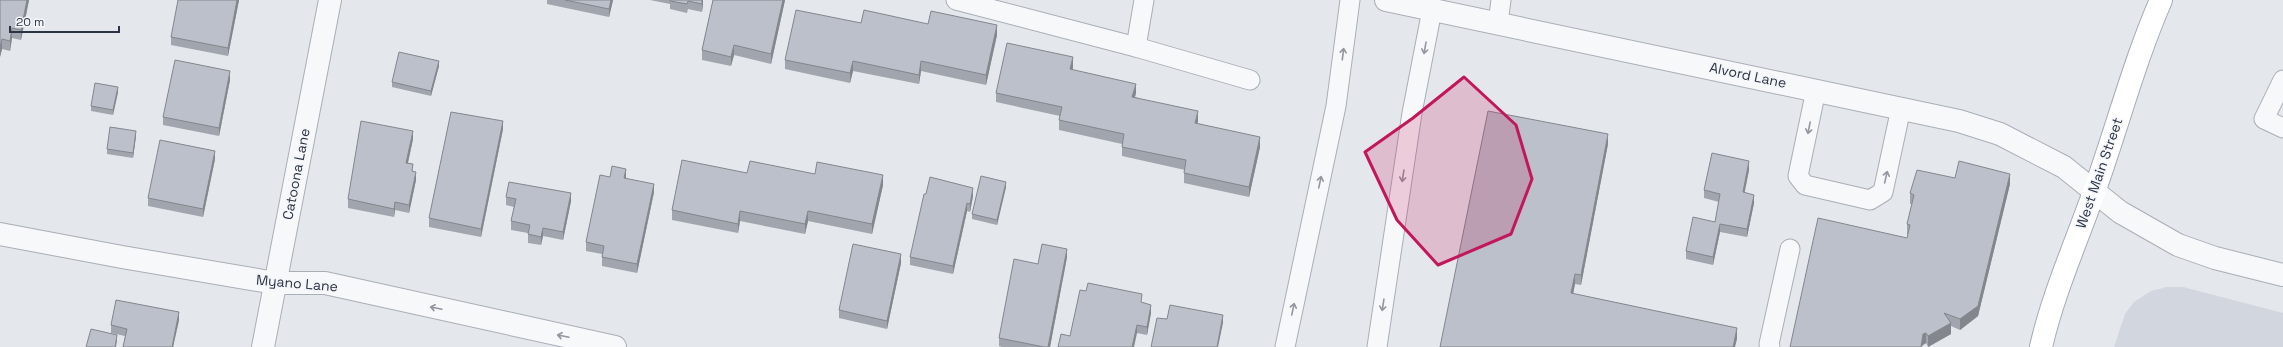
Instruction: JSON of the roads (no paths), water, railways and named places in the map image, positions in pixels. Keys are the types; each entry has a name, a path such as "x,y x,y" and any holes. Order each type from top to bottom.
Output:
{"main road":[{"name":"West Main Street","path":"2041,347 2048,320 2094,191 2144,39 2161,0"}],"street":[{"name":"Catoona Lane","path":"263,347 330,0"},
{"name":"Alvord Lane","path":"1386,0 1959,121 2000,134 2064,167 2144,227 2178,245 2215,258 2283,275"},
{"name":"Myano Lane","path":"0,234 122,257 275,283 325,283 615,347"}],"lane":[{"path":"956,0 1136,47 1250,80"},
{"path":"1136,47 1144,0"},
{"path":"1285,347 1336,106 1350,0"},
{"path":"1498,23 1500,0"},
{"path":"1376,347 1412,113 1432,10"},
{"path":"2283,80 2264,119 2283,128"},
{"path":"1816,90 1798,176 1805,185 1870,200 1883,192 1902,108"},
{"path":"1770,347 1769,344 1790,249"}]}
